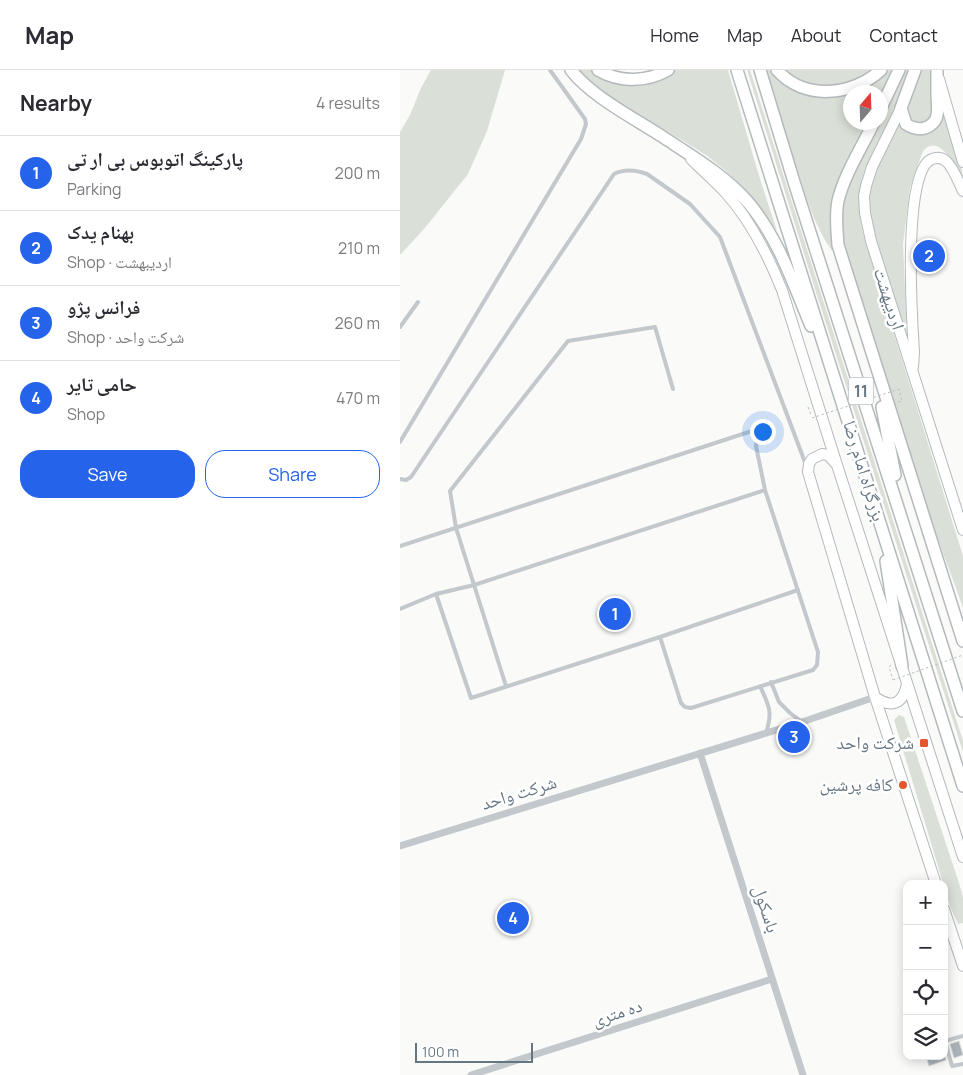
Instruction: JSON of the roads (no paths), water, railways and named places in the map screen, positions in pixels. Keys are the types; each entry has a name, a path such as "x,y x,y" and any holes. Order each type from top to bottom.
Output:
{"main road":[{"path":"571,70 591,90 706,166 731,185 747,201 762,221 781,254 841,400"},
{"path":"598,70 614,77 636,80 651,77 668,70"},
{"name":"بزرگراه امام رضا","path":"737,70 963,786"},
{"name":"بزرگراه امام رضا","path":"760,70 797,192 962,707"},
{"path":"776,70 788,80 800,86 814,90 834,91 858,86 882,70"},
{"path":"888,93 899,70"},
{"name":"اردیبهشت","path":"915,70 901,108 872,167 866,186 864,205 866,224 871,241 963,530"},
{"path":"901,108 906,124 910,127 926,128 933,123 937,118 939,108 937,70"},
{"path":"937,70 963,162"},
{"path":"870,130 844,184 837,207 838,245 963,641"},
{"path":"679,147 724,192 738,209 760,243 774,270 963,857"},
{"path":"913,372 910,249 914,199 921,171 929,160 942,158 948,162 963,191"},
{"path":"873,359 903,521"},
{"path":"837,465 828,455 822,454 812,459 808,472 875,697 935,880"},
{"path":"881,527 902,666"},
{"path":"875,697 884,703 897,702 906,693 907,684"},
{"path":"948,917 959,939 963,966"}],"street":[{"name":"شرکت واحد","path":"400,846 802,722 875,697"},
{"name":"باسکول","path":"700,753 803,1075"},
{"name":"ده متری","path":"471,1075 772,979"}],"lane":[{"path":"400,442 582,139 586,124 585,119 550,70"},
{"path":"400,479 406,480 411,477 614,174 621,171 647,174 690,204 720,237 808,472"},
{"path":"400,327 418,302"},
{"path":"506,686 456,528 450,491 568,341 655,327 673,389"},
{"path":"400,546 758,429 756,446 765,490 818,652 816,665 813,670 691,708 685,707 681,703 660,637"},
{"path":"400,609 436,594 474,585 765,490"},
{"path":"436,594 470,698 798,590"},
{"path":"771,682 779,702 802,722"},
{"path":"760,686 770,711 770,720 766,733"},
{"path":"963,1036 945,1041 952,1066 963,1064"}],"place":[{"name":"بهنام یدک","path":"929,256"},
{"name":"پارکینگ اتوبوس بی ار تی","path":"615,614"},
{"name":"فرانس پژو","path":"794,737"},
{"name":"شرکت واحد","path":"924,743"},
{"name":"کافه پرشین","path":"903,785"},
{"name":"حامی تایر","path":"513,918"}]}
